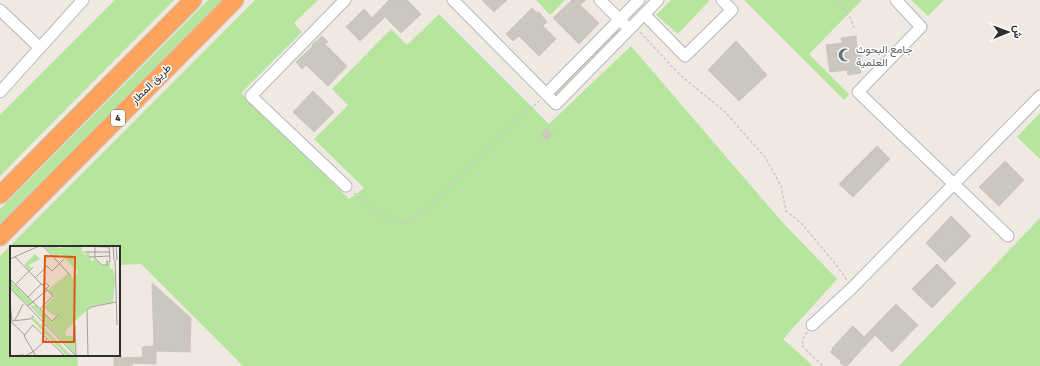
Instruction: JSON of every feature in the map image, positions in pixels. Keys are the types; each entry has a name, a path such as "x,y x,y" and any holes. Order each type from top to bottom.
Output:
{"highway":[{"path":"0,195 193,0"},
{"name":"طريق المطار","path":"0,237 235,0"}],"street":[{"path":"0,92 83,0"},
{"path":"345,0 251,96 346,186"},
{"path":"453,0 556,104 658,0"},
{"path":"600,0 631,27"},
{"path":"546,94 639,0"},
{"path":"644,14 685,56 732,10 722,0"},
{"path":"896,0 921,27 858,92 1008,236"},
{"path":"0,10 40,48"},
{"path":"812,325 852,288 1040,96"}],"path":[{"path":"838,0 851,19 854,28"},
{"path":"631,27 679,74 724,111 765,157 781,186 786,210 802,224 834,262 852,288"},
{"path":"346,186 372,208 391,220 407,223 426,209 508,128 546,94"},
{"path":"812,325 802,340 803,347 823,366"}],"green space":[{"path":"115,0 174,0 0,176 0,115"},
{"path":"208,0 224,0 0,226 0,209"},
{"path":"255,0 318,0 294,23 302,32 241,93 349,199 364,188 314,139 348,105 332,89 391,29 407,45 439,14 549,124 631,46 783,223 837,279 783,339 813,366 243,366 141,264 120,265 120,246 10,246 10,356 77,356 78,366 0,366 0,256"},
{"path":"536,0 565,0 550,15"},
{"path":"671,0 709,1 678,34 656,15"},
{"path":"744,0 862,0 809,54 849,94 844,100"},
{"path":"911,0 944,0 928,16"},
{"path":"618,30 619,32 554,98 553,96"},
{"path":"1040,113 1040,159 1017,137"},
{"path":"1040,218 1040,366 899,366"}],"building":[{"path":"389,0 407,0 421,14 401,33 385,17 360,41 346,27 364,9 372,18"},
{"path":"482,0 507,0 494,12"},
{"path":"572,0 586,0 580,5 599,23 579,44 553,18"},
{"path":"532,8 537,13 539,12 547,22 543,26 556,39 539,56 519,36 513,41 506,34"},
{"path":"322,36 328,42 325,44 347,66 328,86 306,65 302,69 296,62"},
{"name":"جامع البحوث العلمية","path":"856,36 857,50 861,49 861,73 848,75 847,70 830,72 826,45 842,43 841,38"},
{"path":"736,41 767,75 739,101 708,70"},
{"path":"313,91 334,112 314,132 293,112"},
{"path":"546,128 552,135 547,140 541,134"},
{"path":"877,146 890,159 853,197 839,184"},
{"path":"1005,161 1024,180 999,206 979,187"},
{"path":"951,216 971,236 945,262 926,243"},
{"path":"937,264 956,283 932,308 912,289"},
{"path":"152,283 191,318 190,352 156,351 156,364 132,363 133,365 114,366 114,356 121,355 121,358 143,357 142,347 154,346"},
{"path":"896,304 918,325 892,352 875,335 847,366 840,363 841,361 830,352 853,326 864,337"}],"place":[{"name":"جامع البحوث العلمية","path":"845,55"}]}
